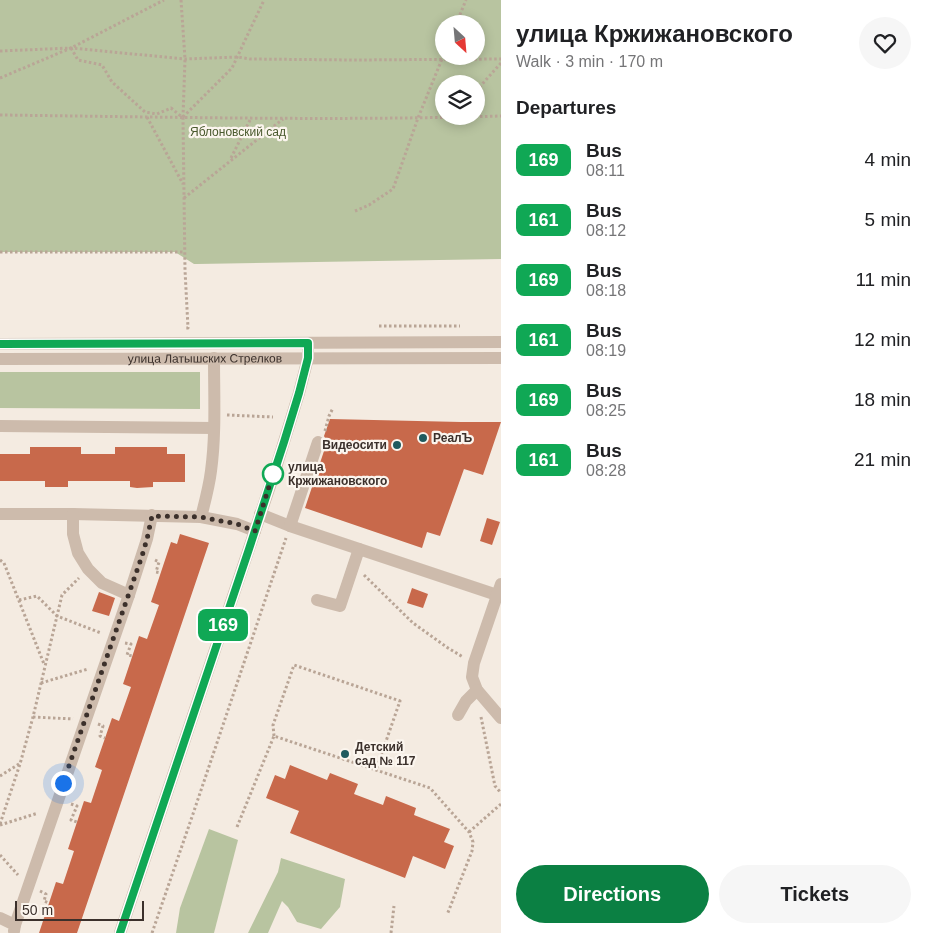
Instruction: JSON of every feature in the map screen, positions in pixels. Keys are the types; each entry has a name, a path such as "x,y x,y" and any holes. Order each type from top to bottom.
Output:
{"street":[{"name":"улица Латышских Стрелков","path":"0,344 501,342"},
{"path":"120,933 255,531 299,393 308,358 308,343"},
{"path":"201,517 211,472 214,428 214,358"},
{"name":"улица Латышских Стрелков","path":"0,359 501,358"},
{"path":"0,426 214,428"},
{"path":"290,526 318,442"},
{"path":"0,514 201,517 237,524 255,531"},
{"path":"73,514 73,534 78,553 88,569 102,583 129,595"},
{"path":"260,514 359,549 499,589 474,663 472,677 477,690 501,718"},
{"path":"0,918 14,929 54,808 129,595 147,539 152,516"},
{"path":"317,600 340,606 359,549"},
{"path":"458,715 466,701 477,690"}],"path":[{"path":"0,78 71,48 164,0"},
{"path":"181,0 185,59 183,118 184,252 188,328 184,327"},
{"path":"183,118 232,68 264,0"},
{"path":"460,15 466,0"},
{"path":"71,48 78,60 102,65 112,82 145,112 157,114 171,108 183,118"},
{"path":"0,51 71,48 185,59 238,57 250,59 435,59"},
{"path":"485,60 501,61"},
{"path":"485,80 501,61"},
{"path":"356,211 369,205 392,189 440,65"},
{"path":"0,115 183,118 435,118"},
{"path":"485,116 501,116"},
{"path":"147,117 184,184"},
{"path":"230,161 251,118"},
{"path":"184,198 284,118"},
{"path":"0,252 184,252"},
{"path":"318,442 322,438 333,408"},
{"path":"214,415 273,417"},
{"path":"152,933 290,526"},
{"path":"0,560 4,562 44,666"},
{"path":"159,562 156,572 161,573"},
{"path":"354,564 413,623 448,648 474,663"},
{"path":"0,824 20,764 33,716 62,594 88,569"},
{"path":"19,600 37,596 57,616 114,638"},
{"path":"131,644 127,655 133,656"},
{"path":"40,683 105,664"},
{"path":"237,827 274,736 273,725 294,665 400,701 376,770"},
{"path":"477,690 495,786 501,793"},
{"path":"33,716 85,720"},
{"path":"103,726 100,736 105,738"},
{"path":"274,736 430,788 469,832 473,842 472,851 447,915"},
{"path":"0,776 20,764"},
{"path":"469,832 501,804"},
{"path":"76,806 72,820 77,822"},
{"path":"0,824 54,808"},
{"path":"0,855 28,886"},
{"path":"46,894 44,900 50,902"},
{"path":"391,933 394,906"}],"green space":[{"name":"Яблоновский сад","path":"0,0 501,0 501,259 194,264 175,252 0,252"},
{"path":"0,372 200,372 200,409 0,408"},
{"path":"209,829 238,840 214,933 176,933 180,908"},
{"path":"281,858 345,879 340,907 321,929 297,922 282,901 268,933 248,933 278,872"}],"building":[{"path":"330,419 501,422 483,475 464,469 440,536 427,532 422,548 305,508 326,445 324,436"},
{"path":"30,447 81,447 81,454 115,454 115,447 167,447 167,454 185,454 185,482 153,482 153,487 137,488 130,487 130,481 68,481 68,487 45,487 45,481 0,481 0,454 30,454"},
{"path":"487,518 500,522 492,545 480,541"},
{"path":"180,534 209,543 77,933 39,933 56,882 63,884 74,851 68,849 84,801 91,803 102,770 95,767 112,718 119,721 131,687 123,684 139,636 147,639 159,605 151,602 171,542 177,544"},
{"path":"412,588 428,594 423,608 407,603"},
{"path":"99,592 115,598 109,616 92,611"},
{"path":"290,765 327,780 330,773 358,784 354,794 383,805 386,796 416,808 414,815 450,829 444,842 454,846 445,869 413,856 405,878 290,833 299,811 266,798 275,775 285,779"}],"bus line":[{"name":"169","path":"0,344 308,343 308,358 284,442 120,933"}],"place":[{"name":"РеалЪ","path":"423,438"},
{"name":"Видеосити","path":"397,445"},
{"name":"улица Кржижановского","path":"273,474"},
{"name":"Детский сад № 117","path":"345,754"}],"route":[{"path":"63,783 142,556 152,516 201,517 237,524 255,531 273,474"}]}
